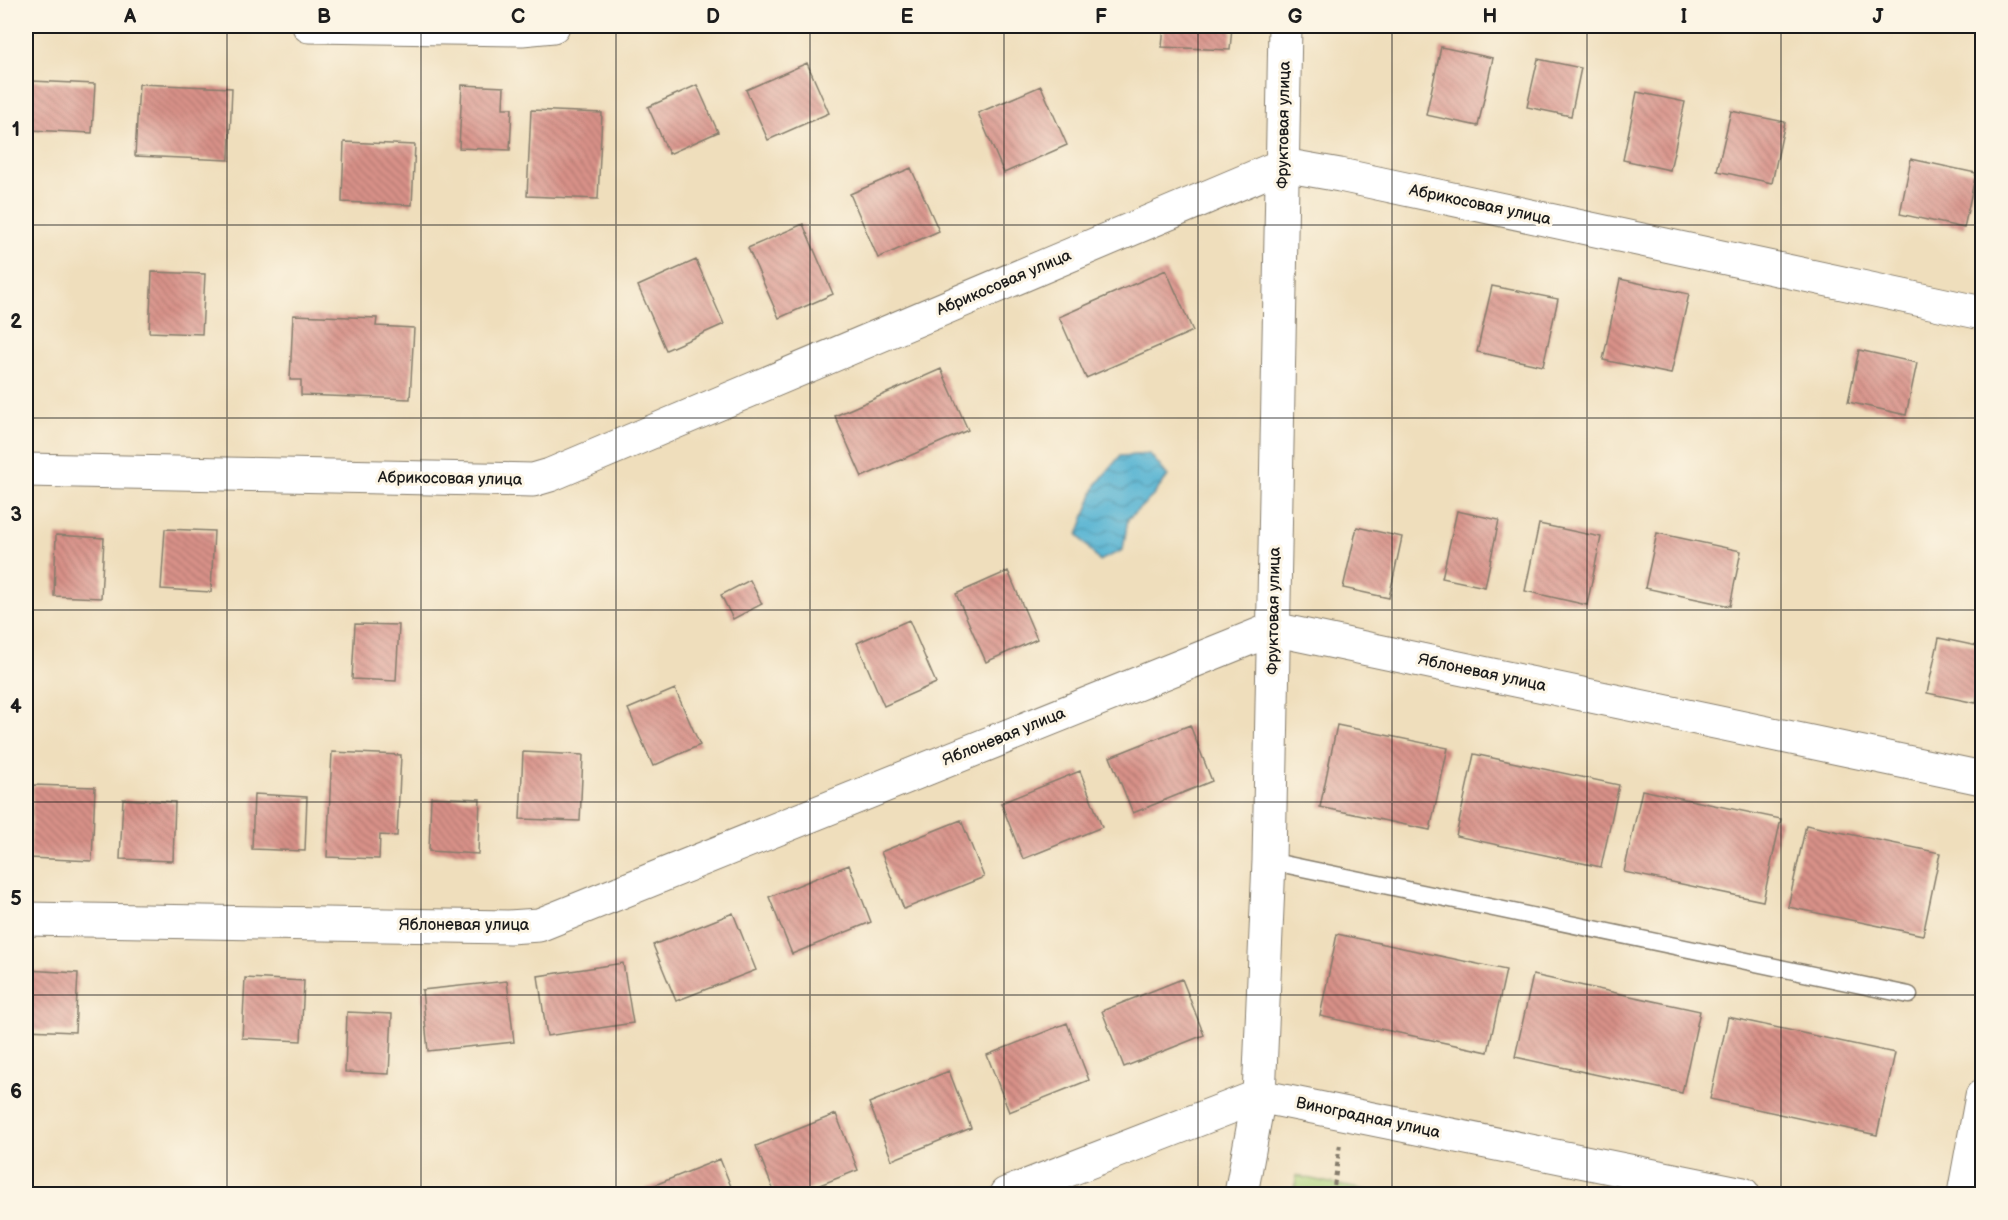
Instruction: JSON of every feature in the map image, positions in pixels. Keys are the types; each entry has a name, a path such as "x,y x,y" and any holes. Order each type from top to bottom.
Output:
{"street":[{"path":"309,26 522,29 553,26"},
{"name":"Фруктовая улица","path":"1241,1194 1259,1096 1269,861 1286,26"},
{"name":"Абрикосовая улица","path":"26,470 533,480 550,475 1283,165 1340,175 1983,313"},
{"name":"Яблоневая улица","path":"26,919 516,927 539,925 1274,629 1983,778"},
{"path":"1006,1194 1259,1096"},
{"name":"Виноградная улица","path":"1259,1096 1743,1194"},
{"path":"1964,1194 1983,1096"}],"lane":[{"path":"1269,861 1909,995"}],"path":[{"path":"1333,1194 1344,1113"}],"green space":[{"path":"1297,1176 1368,1191 1368,1194 1293,1194"}],"water":[{"path":"1150,454 1168,476 1153,496 1128,519 1123,550 1099,561 1078,535 1096,485 1120,456"}],"building":[{"path":"1164,26 1232,26 1230,50 1162,47"},
{"path":"1441,47 1493,58 1478,126 1426,115"},
{"path":"1538,59 1581,68 1571,116 1527,107"},
{"path":"807,63 829,113 768,140 746,90"},
{"path":"32,81 95,84 92,133 30,130"},
{"path":"139,84 232,88 229,160 135,156"},
{"path":"462,85 504,87 503,108 512,108 510,150 459,148"},
{"path":"697,85 718,132 669,154 648,107"},
{"path":"1041,86 1067,145 1004,173 978,113"},
{"path":"1637,92 1685,102 1670,170 1623,160"},
{"path":"531,110 602,113 598,199 527,196"},
{"path":"1731,111 1785,122 1772,183 1717,171"},
{"path":"344,142 415,145 412,205 342,202"},
{"path":"1911,159 1976,173 1964,228 1900,214"},
{"path":"911,168 939,231 878,258 850,194"},
{"path":"803,224 833,294 779,318 748,248"},
{"path":"696,260 724,324 666,350 638,286"},
{"path":"1166,270 1193,331 1086,378 1059,317"},
{"path":"152,272 205,274 202,334 149,332"},
{"path":"1620,279 1689,294 1671,374 1603,360"},
{"path":"1492,286 1558,299 1543,366 1477,352"},
{"path":"293,315 377,318 376,326 414,328 410,399 301,395 301,380 290,380"},
{"path":"1859,350 1917,363 1906,415 1848,402"},
{"path":"941,369 968,430 862,477 835,416"},
{"path":"1457,511 1499,520 1485,587 1442,578"},
{"path":"1539,524 1601,537 1587,605 1525,591"},
{"path":"1357,527 1402,537 1389,598 1343,588"},
{"path":"165,529 214,531 211,592 161,589"},
{"path":"1657,533 1741,551 1730,606 1645,588"},
{"path":"56,535 104,538 101,598 54,596"},
{"path":"1008,571 1037,639 986,662 956,594"},
{"path":"750,580 762,604 733,619 721,595"},
{"path":"909,620 936,683 884,706 857,643"},
{"path":"355,624 399,625 396,681 352,679"},
{"path":"1939,638 1982,647 1982,672 1976,703 1927,693"},
{"path":"675,689 700,745 653,766 628,709"},
{"path":"1190,725 1212,781 1133,813 1110,757"},
{"path":"1337,725 1448,748 1430,830 1320,807"},
{"path":"332,752 401,755 397,836 380,835 379,859 327,857"},
{"path":"523,752 583,755 580,821 520,819"},
{"path":"1474,754 1619,785 1601,867 1456,836"},
{"path":"1080,771 1102,827 1023,859 1001,803"},
{"path":"33,785 95,787 92,861 30,858"},
{"path":"1642,790 1781,819 1763,901 1624,872"},
{"path":"254,794 307,797 305,851 252,849"},
{"path":"431,797 480,799 478,854 429,851"},
{"path":"123,799 175,802 173,861 120,859"},
{"path":"961,820 984,877 904,909 881,852"},
{"path":"1806,825 1940,853 1923,935 1788,907"},
{"path":"849,865 871,922 792,954 769,897"},
{"path":"733,913 756,970 676,1001 653,945"},
{"path":"1337,934 1506,970 1488,1052 1320,1016"},
{"path":"623,963 633,1023 547,1036 538,976"},
{"path":"26,970 78,973 75,1032 26,1030"},
{"path":"1533,975 1700,1011 1682,1093 1515,1057"},
{"path":"245,978 304,981 301,1041 242,1038"},
{"path":"1182,979 1204,1035 1124,1067 1102,1011"},
{"path":"507,981 514,1042 428,1051 422,990"},
{"path":"347,1012 392,1014 389,1074 345,1072"},
{"path":"1728,1017 1895,1053 1877,1135 1710,1099"},
{"path":"1067,1023 1089,1080 1009,1112 987,1055"},
{"path":"949,1071 971,1128 892,1160 869,1103"},
{"path":"836,1114 858,1170 797,1194 775,1194 756,1146"},
{"path":"720,1159 734,1194 641,1194 640,1191"}]}
